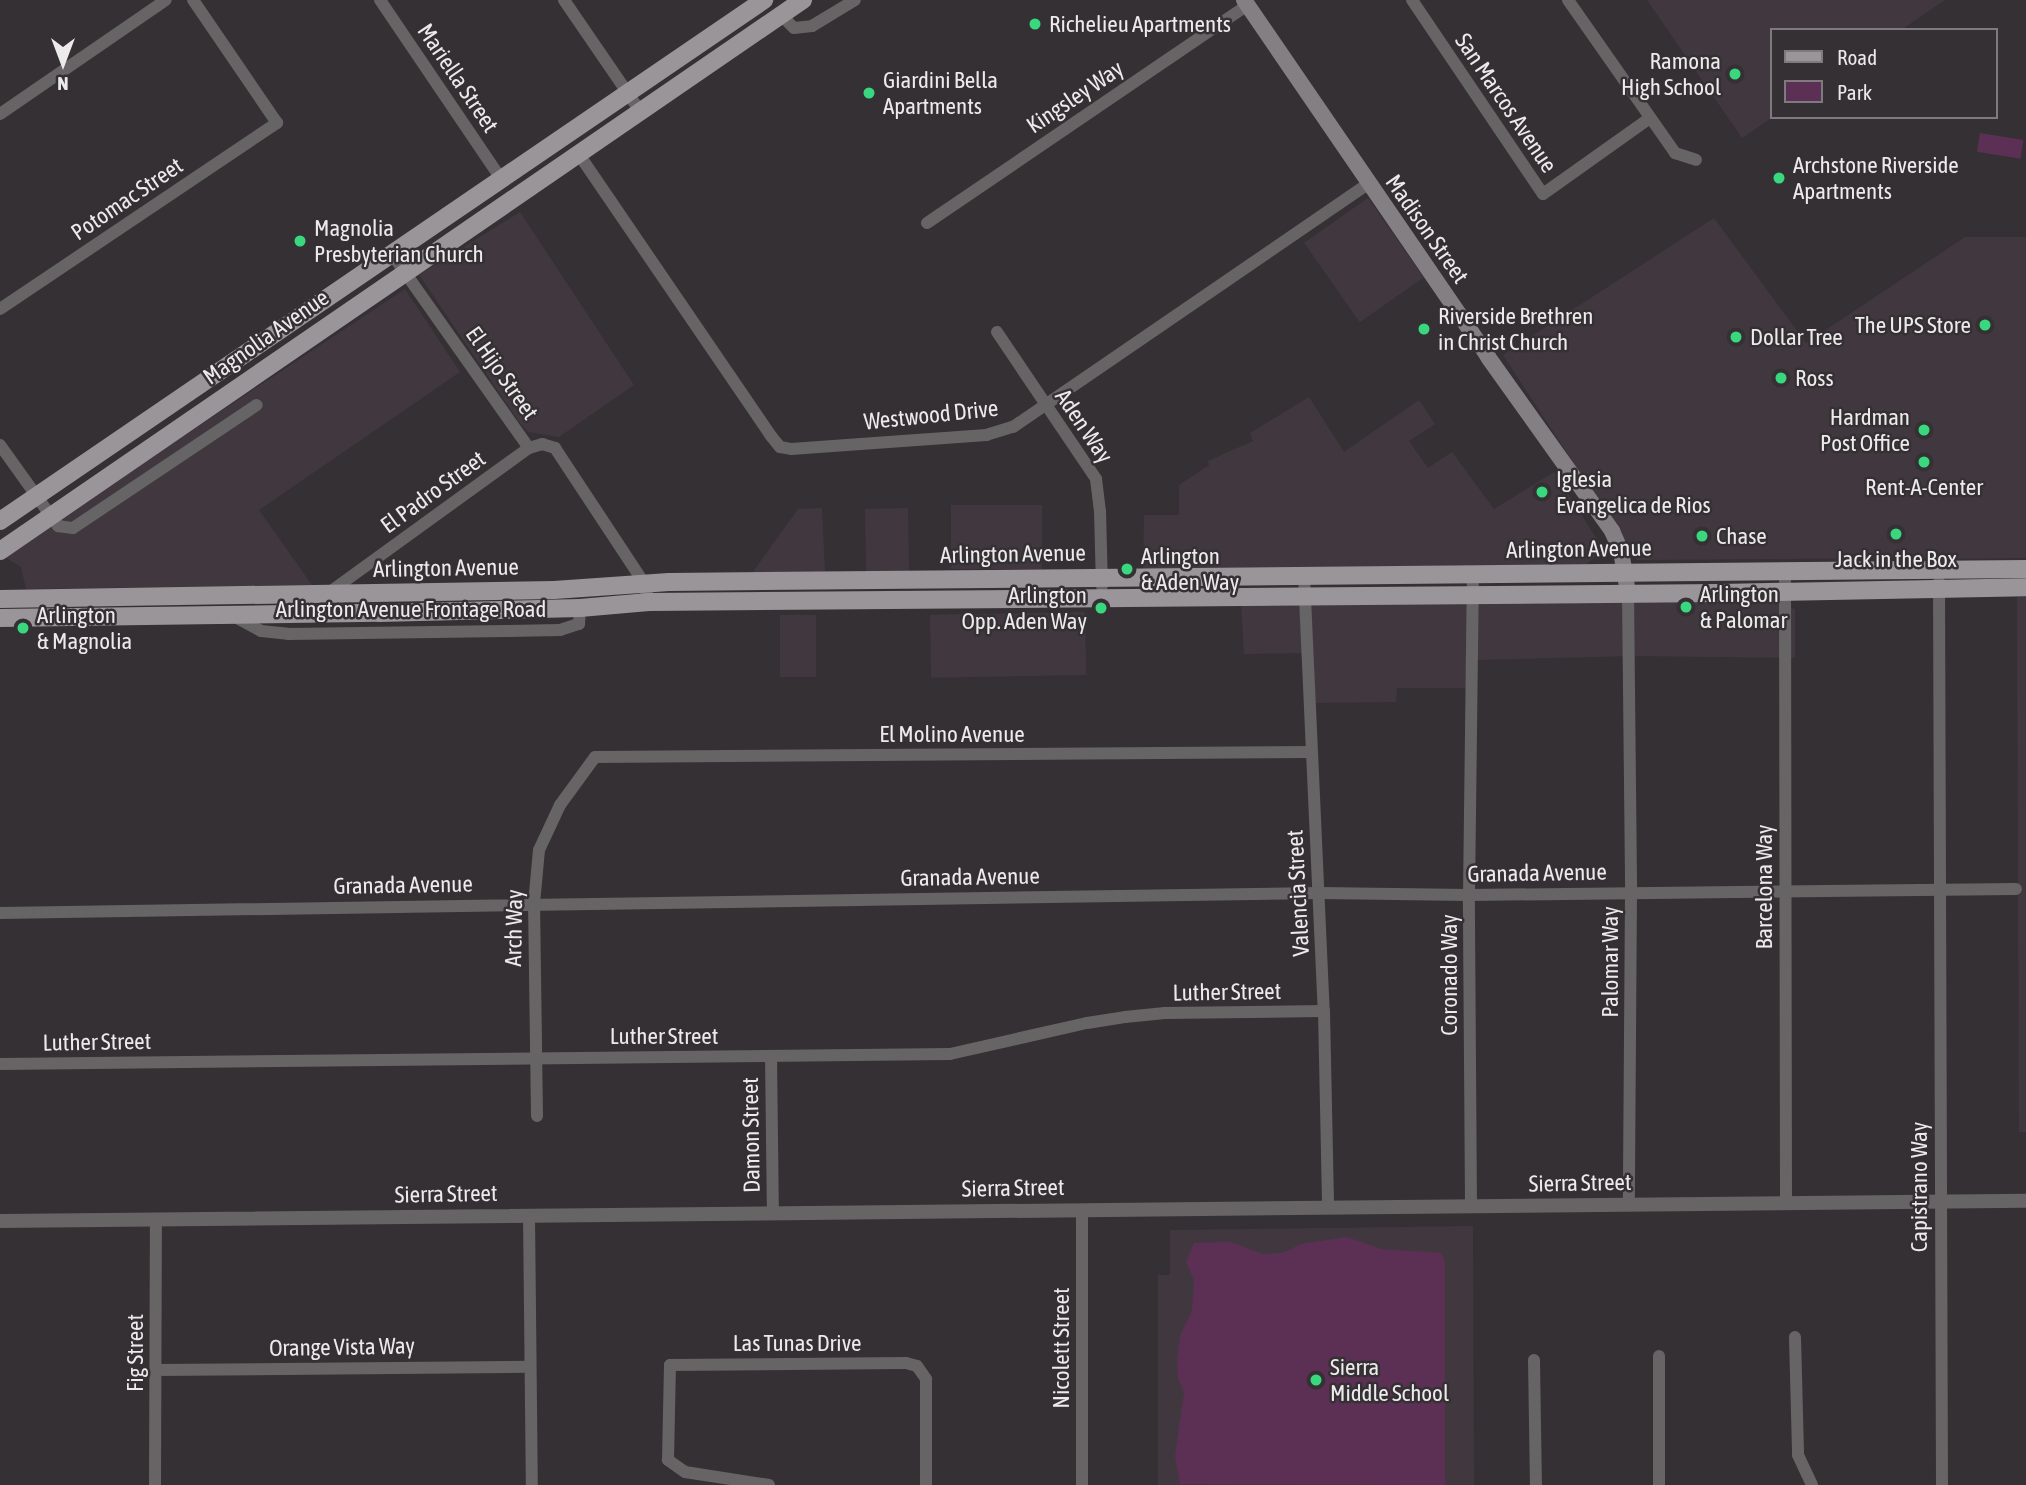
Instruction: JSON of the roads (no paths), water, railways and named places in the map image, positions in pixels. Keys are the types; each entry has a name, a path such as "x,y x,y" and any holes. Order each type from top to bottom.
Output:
{"main road":[{"name":"Magnolia Avenue","path":"0,521 764,0"},
{"name":"Magnolia Avenue","path":"0,551 405,270 803,0"},
{"name":"Madison Street","path":"1246,3 1368,184 1612,531 1621,551 1629,593"},
{"name":"Arlington Avenue","path":"0,599 554,590 644,583 1304,576 1629,593 1785,591 2026,569"},
{"name":"Arlington Avenue","path":"0,618 379,613 580,608 649,602 1304,596 1625,572 1785,571 1939,579 2026,587"}],"street":[{"path":"0,114 166,0"},
{"name":"Potomac Street","path":"0,309 277,123 193,0"},
{"name":"Mariella Street","path":"380,0 501,179"},
{"path":"565,0 640,111"},
{"path":"781,15 794,28 812,26 855,0"},
{"name":"San Marcos Avenue","path":"1412,0 1543,194 1650,118"},
{"path":"1568,0 1675,153 1696,160"},
{"name":"Kingsley Way","path":"927,223 1246,3"},
{"name":"Westwood Drive","path":"578,153 780,447 986,435 1013,427 1046,407 1368,184"},
{"name":"El Hijo Street","path":"393,254 529,448 542,444 555,448 644,583 649,602"},
{"name":"Aden Way","path":"997,332 1096,479 1100,511 1102,597"},
{"path":"0,445 49,517 58,526 73,528 257,405"},
{"name":"El Padro Street","path":"327,594 529,448"},
{"name":"Barcelona Way","path":"1785,571 1786,1203"},
{"name":"Valencia Street","path":"1304,576 1320,893 1328,1208"},
{"name":"Capistrano Way","path":"1939,579 1942,1485"},
{"name":"Coronado Way","path":"1471,1206 1469,895 1473,585"},
{"name":"Palomar Way","path":"1629,593 1629,1205"},
{"name":"Arlington Avenue Frontage Road","path":"231,615 261,631 288,634 379,633 561,629 579,624 580,608"},
{"path":"379,613 379,633"},
{"name":"El Molino Avenue","path":"595,757 1311,752"},
{"name":"Arch Way","path":"537,1116 534,1057 534,904 539,850 560,805 595,757"},
{"path":"1941,890 2016,889"},
{"name":"Granada Avenue","path":"0,913 1320,893 1469,895 1941,890"},
{"name":"Luther Street","path":"0,1064 950,1054 1125,1017 1165,1013 1324,1011"},
{"name":"Damon Street","path":"771,1056 773,1213"},
{"name":"Sierra Street","path":"0,1221 2026,1201"},
{"name":"Nicolett Street","path":"1082,1210 1082,1485"},
{"path":"529,1215 532,1485"},
{"name":"Fig Street","path":"155,1485 156,1221"},
{"path":"1795,1337 1798,1455 1812,1485"},
{"path":"1659,1485 1660,1356"},
{"path":"1534,1360 1536,1485"},
{"name":"Las Tunas Drive","path":"769,1485 685,1472 668,1460 670,1365 906,1363 923,1371 927,1390 926,1485"},
{"name":"Orange Vista Way","path":"156,1370 529,1367"}],"place":[{"name":"Richelieu Apartments","path":"1035,24"},
{"name":"Ramona High School","path":"1735,74"},
{"name":"Giardini Bella Apartments","path":"869,93"},
{"name":"Archstone Riverside Apartments","path":"1779,178"},
{"name":"Magnolia Presbyterian Church","path":"300,241"},
{"name":"The UPS Store","path":"1985,325"},
{"name":"Riverside Brethren in Christ Church","path":"1424,329"},
{"name":"Dollar Tree","path":"1736,337"},
{"name":"Ross","path":"1781,378"},
{"name":"Hardman Post Office","path":"1924,430"},
{"name":"Rent-A-Center","path":"1924,462"},
{"name":"Iglesia Evangelica de Rios","path":"1542,492"},
{"name":"Jack in the Box","path":"1896,534"},
{"name":"Chase","path":"1702,536"},
{"name":"Arlington & Aden Way","path":"1127,569"},
{"name":"Arlington & Palomar","path":"1686,607"},
{"name":"Arlington Opp. Aden Way","path":"1101,608"},
{"name":"Arlington & Magnolia","path":"23,628"},
{"name":"Sierra Middle School","path":"1316,1380"}]}
